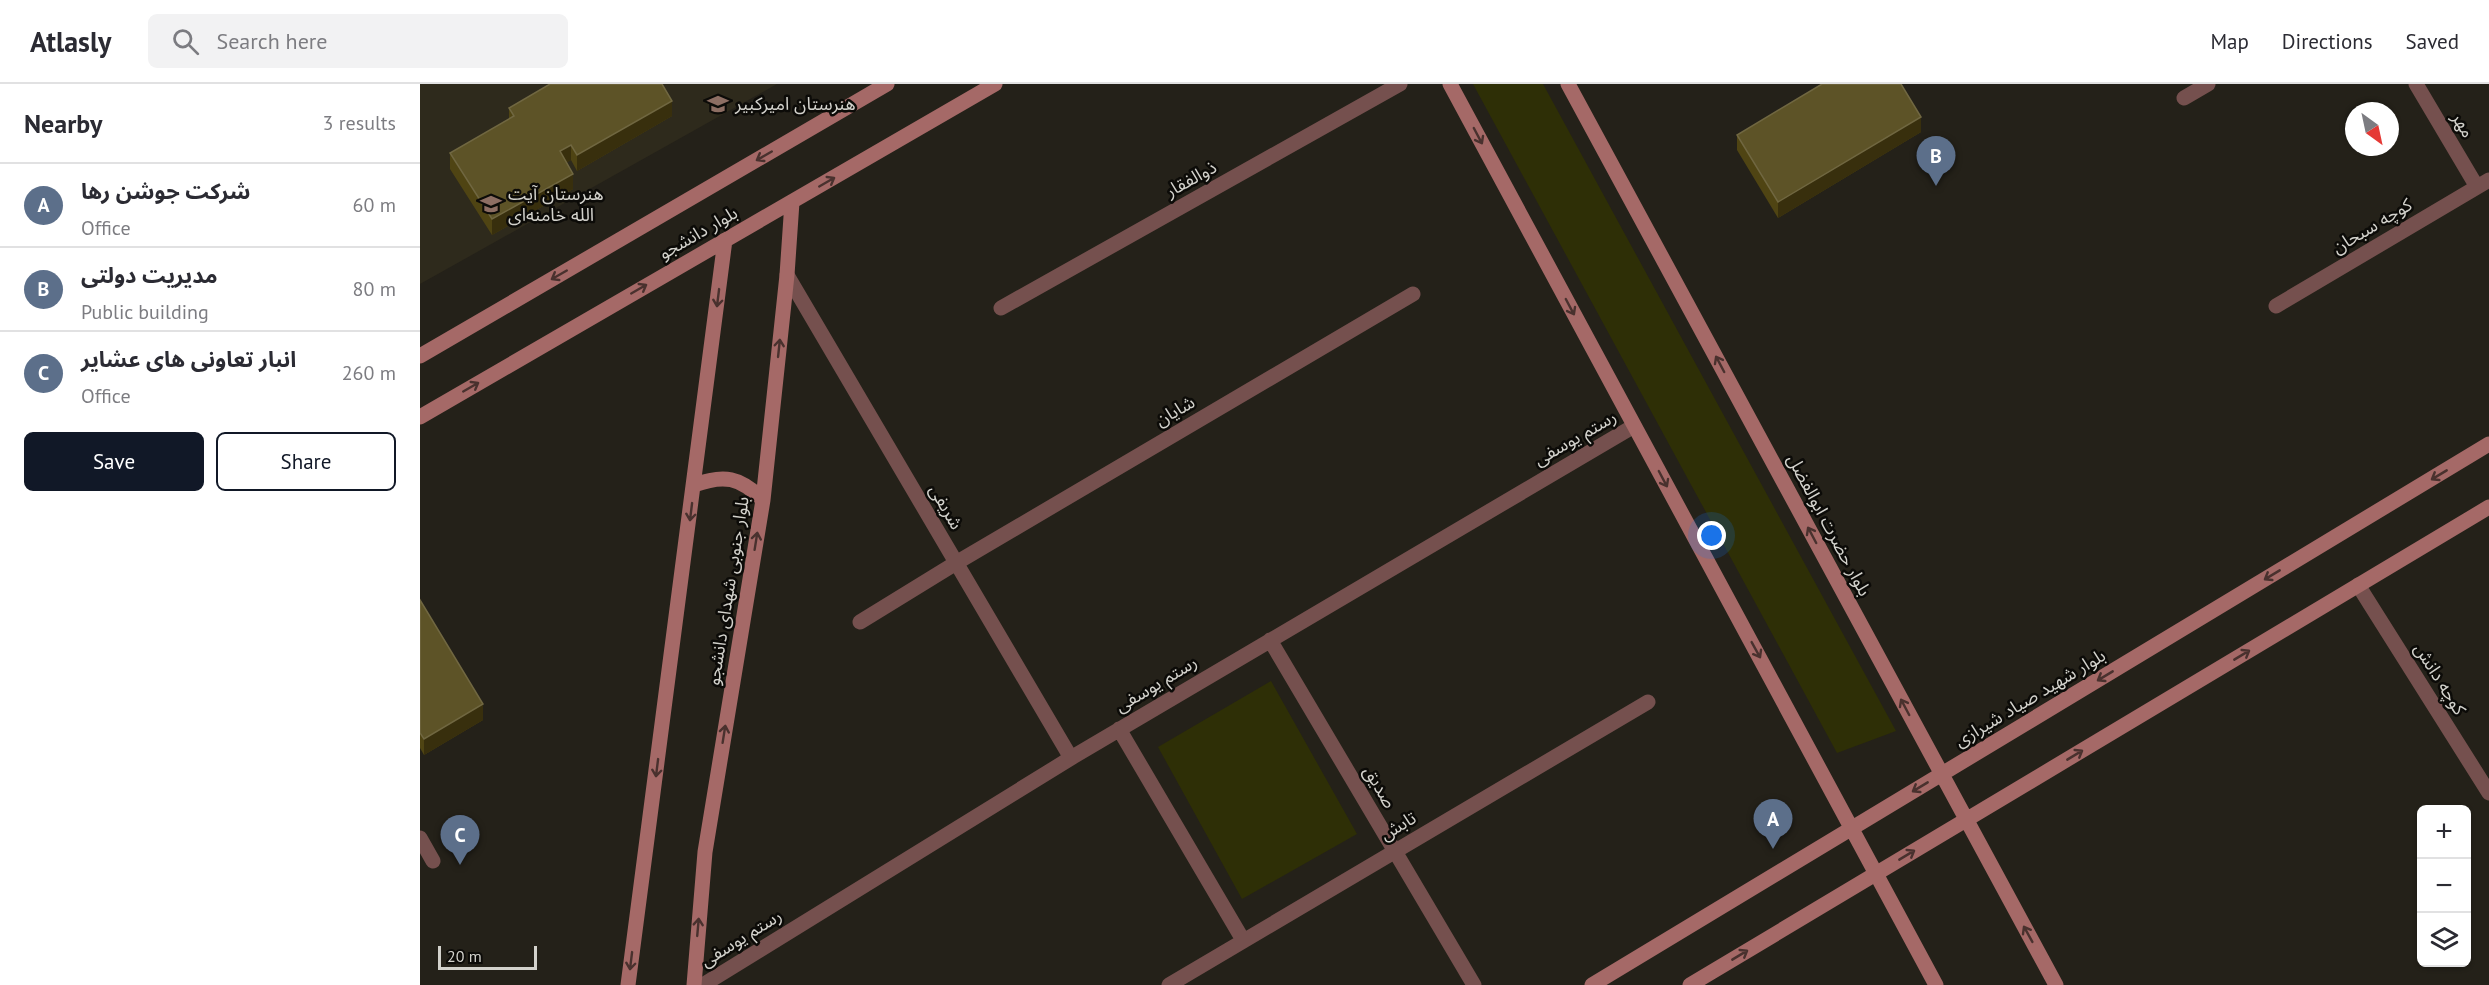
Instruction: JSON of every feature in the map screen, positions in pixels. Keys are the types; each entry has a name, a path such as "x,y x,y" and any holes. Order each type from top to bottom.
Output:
{"main road":[{"name":"بلوار دانشجو","path":"420,356 887,84"},
{"name":"بلوار دانشجو","path":"420,417 995,84"},
{"path":"1450,84 1936,985"},
{"name":"بلوار حضرت ابوالفضل","path":"1568,84 2056,985"},
{"name":"بلوار جنوبی شهدای دانشجو","path":"694,985 705,852 763,500 787,275 792,202"},
{"path":"628,985 725,240"},
{"name":"بلوار شهید صیاد شیرازی","path":"1592,985 2489,444"},
{"path":"694,485 712,478 732,479 749,486 763,500"},
{"path":"1690,985 2489,507"}],"street":[{"name":"ذوالفقار","path":"1001,308 1400,84"},
{"path":"2184,98 2208,84"},
{"name":"مهر","path":"2416,84 2483,183"},
{"name":"کوچه سبحان","path":"2276,306 2483,183"},
{"name":"شریفی","path":"787,275 1071,758"},
{"name":"شایان","path":"860,622 1413,294"},
{"name":"رستم یوسفی","path":"703,985 1119,729 1634,426"},
{"name":"کوچه دانش","path":"2358,585 2489,793"},
{"name":"صدیق","path":"1270,639 1474,985"},
{"name":"تابش","path":"1169,985 1648,702"},
{"path":"1119,729 1243,940"},
{"path":"420,838 433,861"}],"shaded area":[{"name":"هنرستان آیت الله خامنه‌ای","path":"420,84 777,84 420,284"},
{"path":"1473,84 1543,84 1896,731 1837,753"},
{"path":"1271,681 1357,834 1242,899 1158,747"}],"building":[{"path":"550,84 662,84 672,101 577,155 571,145 560,151 573,174 492,219 450,153 514,116 509,108"},
{"path":"1822,84 1901,84 1921,117 1778,202 1737,135"},
{"path":"420,600 483,704 424,739 420,733"}],"place":[{"name":"هنرستان امیرکبیر","path":"718,104"},
{"name":"مدیریت دولتی","path":"1936,186"},
{"name":"هنرستان آیت الله خامنه‌ای","path":"491,204"},
{"name":"شرکت جوشن رها","path":"1773,849"},
{"name":"انبار تعاونی های عشایر","path":"460,865"}]}
